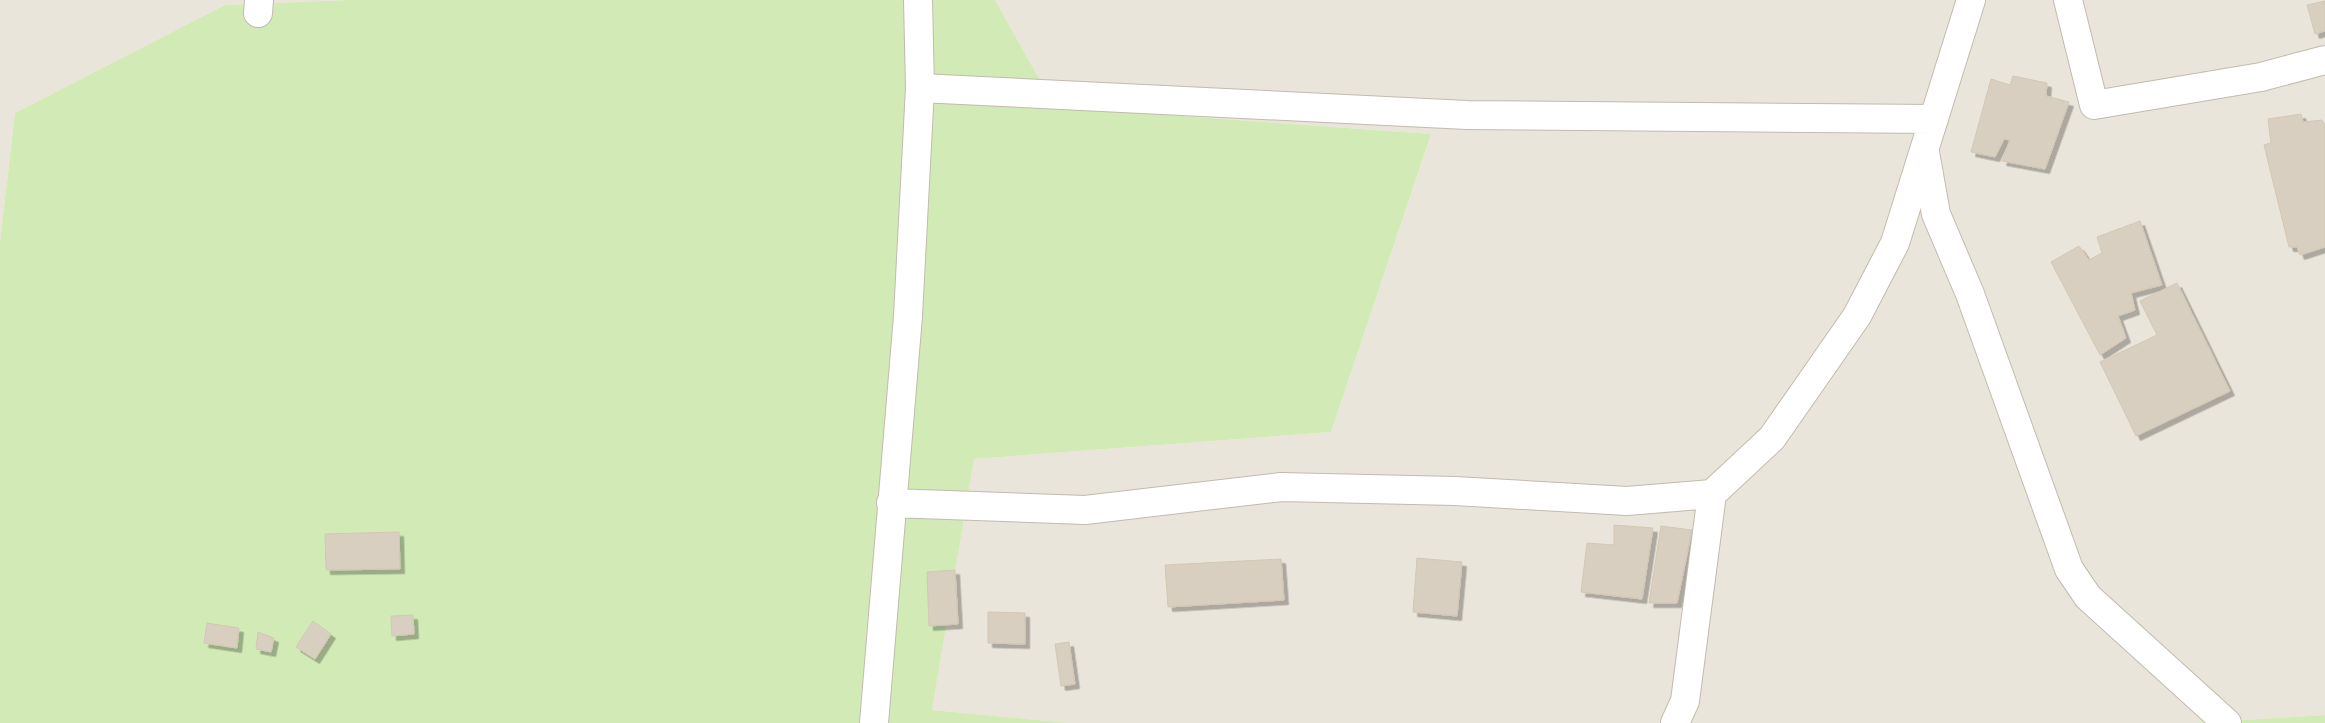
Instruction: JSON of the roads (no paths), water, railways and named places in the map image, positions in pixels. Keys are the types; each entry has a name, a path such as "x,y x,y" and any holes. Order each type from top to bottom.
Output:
{"street":[{"path":"874,723 908,316 920,88 918,0"},
{"path":"891,503 1085,510 1281,487 1455,491 1627,501 1712,494 1772,438 1857,316 1895,243 1971,0"},
{"path":"2068,0 2094,104 2261,76 2325,60"},
{"path":"920,88 1467,115 1934,119"},
{"path":"1925,148 1936,214 1970,294 2069,569 2088,597 2227,723"},
{"path":"1675,723 1685,701 1712,494"}]}
